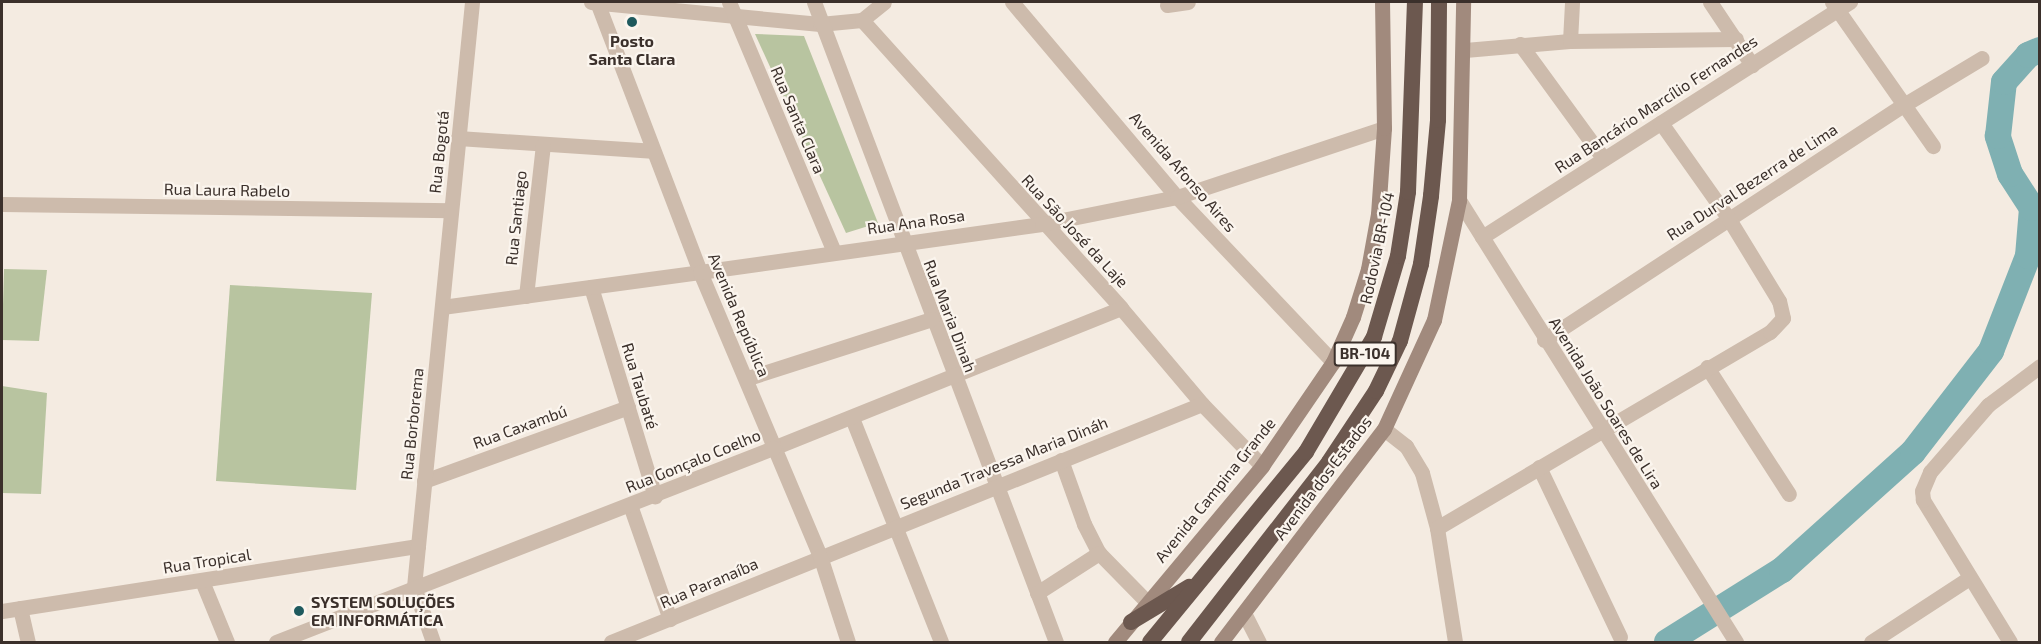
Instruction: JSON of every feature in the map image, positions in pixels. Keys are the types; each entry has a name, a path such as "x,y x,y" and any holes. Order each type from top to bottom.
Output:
{"highway":[{"name":"Rodovia BR-104","path":"1150,642 1306,452 1374,337 1393,278 1408,192 1415,2"},
{"name":"BR-104","path":"1189,642 1329,462 1376,391 1400,341 1421,264 1431,196 1438,120 1439,2"},
{"path":"1131,622 1200,580"}],"main road":[{"name":"Avenida Campina Grande","path":"1115,642 1146,601 1263,466 1333,362 1353,317 1368,269 1378,214 1384,128 1382,2"},
{"name":"Avenida dos Estados","path":"1221,642 1384,429 1434,320 1459,200 1465,50 1463,2"}],"street":[{"name":"Rua Bogotá","path":"442,307 472,2"},
{"path":"591,2 731,8 820,24 861,20 884,2"},
{"name":"Avenida República","path":"597,2 700,272 748,378 773,448 820,556 848,642"},
{"name":"Rua Maria Dinah","path":"814,2 820,24 1056,642"},
{"name":"Avenida Afonso Aires","path":"1012,2 1177,197 1333,362"},
{"path":"1167,6 1188,2"},
{"path":"1570,41 1572,2"},
{"path":"1710,2 1752,65"},
{"path":"1839,4 1902,106 1933,146"},
{"name":"Rua Bancário Marcílio Fernandes","path":"1482,237 1752,65 1839,4"},
{"name":"Rua Santa Clara","path":"731,8 834,252"},
{"name":"Rua São José da Laje","path":"861,20 1042,224 1121,308 1202,404 1263,466"},
{"path":"1465,50 1570,41 1736,39"},
{"path":"1520,44 1604,159"},
{"name":"Rua Durval Bezerra de Lima","path":"1544,340 1902,106 1982,58"},
{"path":"1437,528 1770,332 1783,318 1779,301 1729,219 1661,123"},
{"name":"Rua Ana Rosa","path":"442,307 1042,224 1177,197 1384,128"},
{"path":"458,138 652,151"},
{"name":"Rua Santiago","path":"526,296 543,145"},
{"name":"Avenida João Soares de Lira","path":"1459,200 1544,340 1736,642"},
{"name":"Rua Laura Rabelo","path":"2,204 451,210"},
{"name":"Rua Taubaté","path":"591,287 655,496"},
{"name":"Rua Borborema","path":"414,587 442,307"},
{"name":"Rua Gonçalo Coelho","path":"276,642 655,496 1121,308"},
{"path":"748,378 932,319"},
{"path":"2010,642 1968,578 1923,500 1925,482 1988,405 2040,366"},
{"path":"1707,367 1790,494"},
{"name":"Segunda Travessa Maria Dináh","path":"820,556 1202,404"},
{"name":"Rua Caxambú","path":"424,481 628,407"},
{"path":"852,418 897,525 941,642"},
{"path":"1384,429 1406,446 1416,460 1437,528 1454,642"},
{"path":"1061,460 1080,516 1099,553 1146,601"},
{"path":"1539,466 1620,637"},
{"path":"630,505 670,619"},
{"name":"Rua Tropical","path":"2,610 418,546"},
{"path":"1036,593 1099,553"},
{"name":"Rua Paranaíba","path":"611,642 820,556"},
{"path":"1871,642 1968,578"},
{"path":"202,580 227,642"},
{"path":"414,587 433,642"},
{"path":"20,608 28,642"},
{"path":"1244,613 1259,642"}],"green space":[{"path":"755,34 804,36 878,223 846,233"},
{"path":"4,269 47,270 39,341 2,340"},
{"path":"230,285 372,293 356,490 216,481"},
{"path":"2,386 47,393 41,494 2,493"}],"waterway":[{"path":"1667,642 1782,570 1913,452 1991,351 2028,256 2032,208 2010,174 1998,136 2004,82 2028,55 2040,50"}],"place":[{"name":"Posto Santa Clara","path":"632,22"},
{"name":"SYSTEM SOLUÇÕES EM INFORMÁTICA","path":"299,611"}]}
